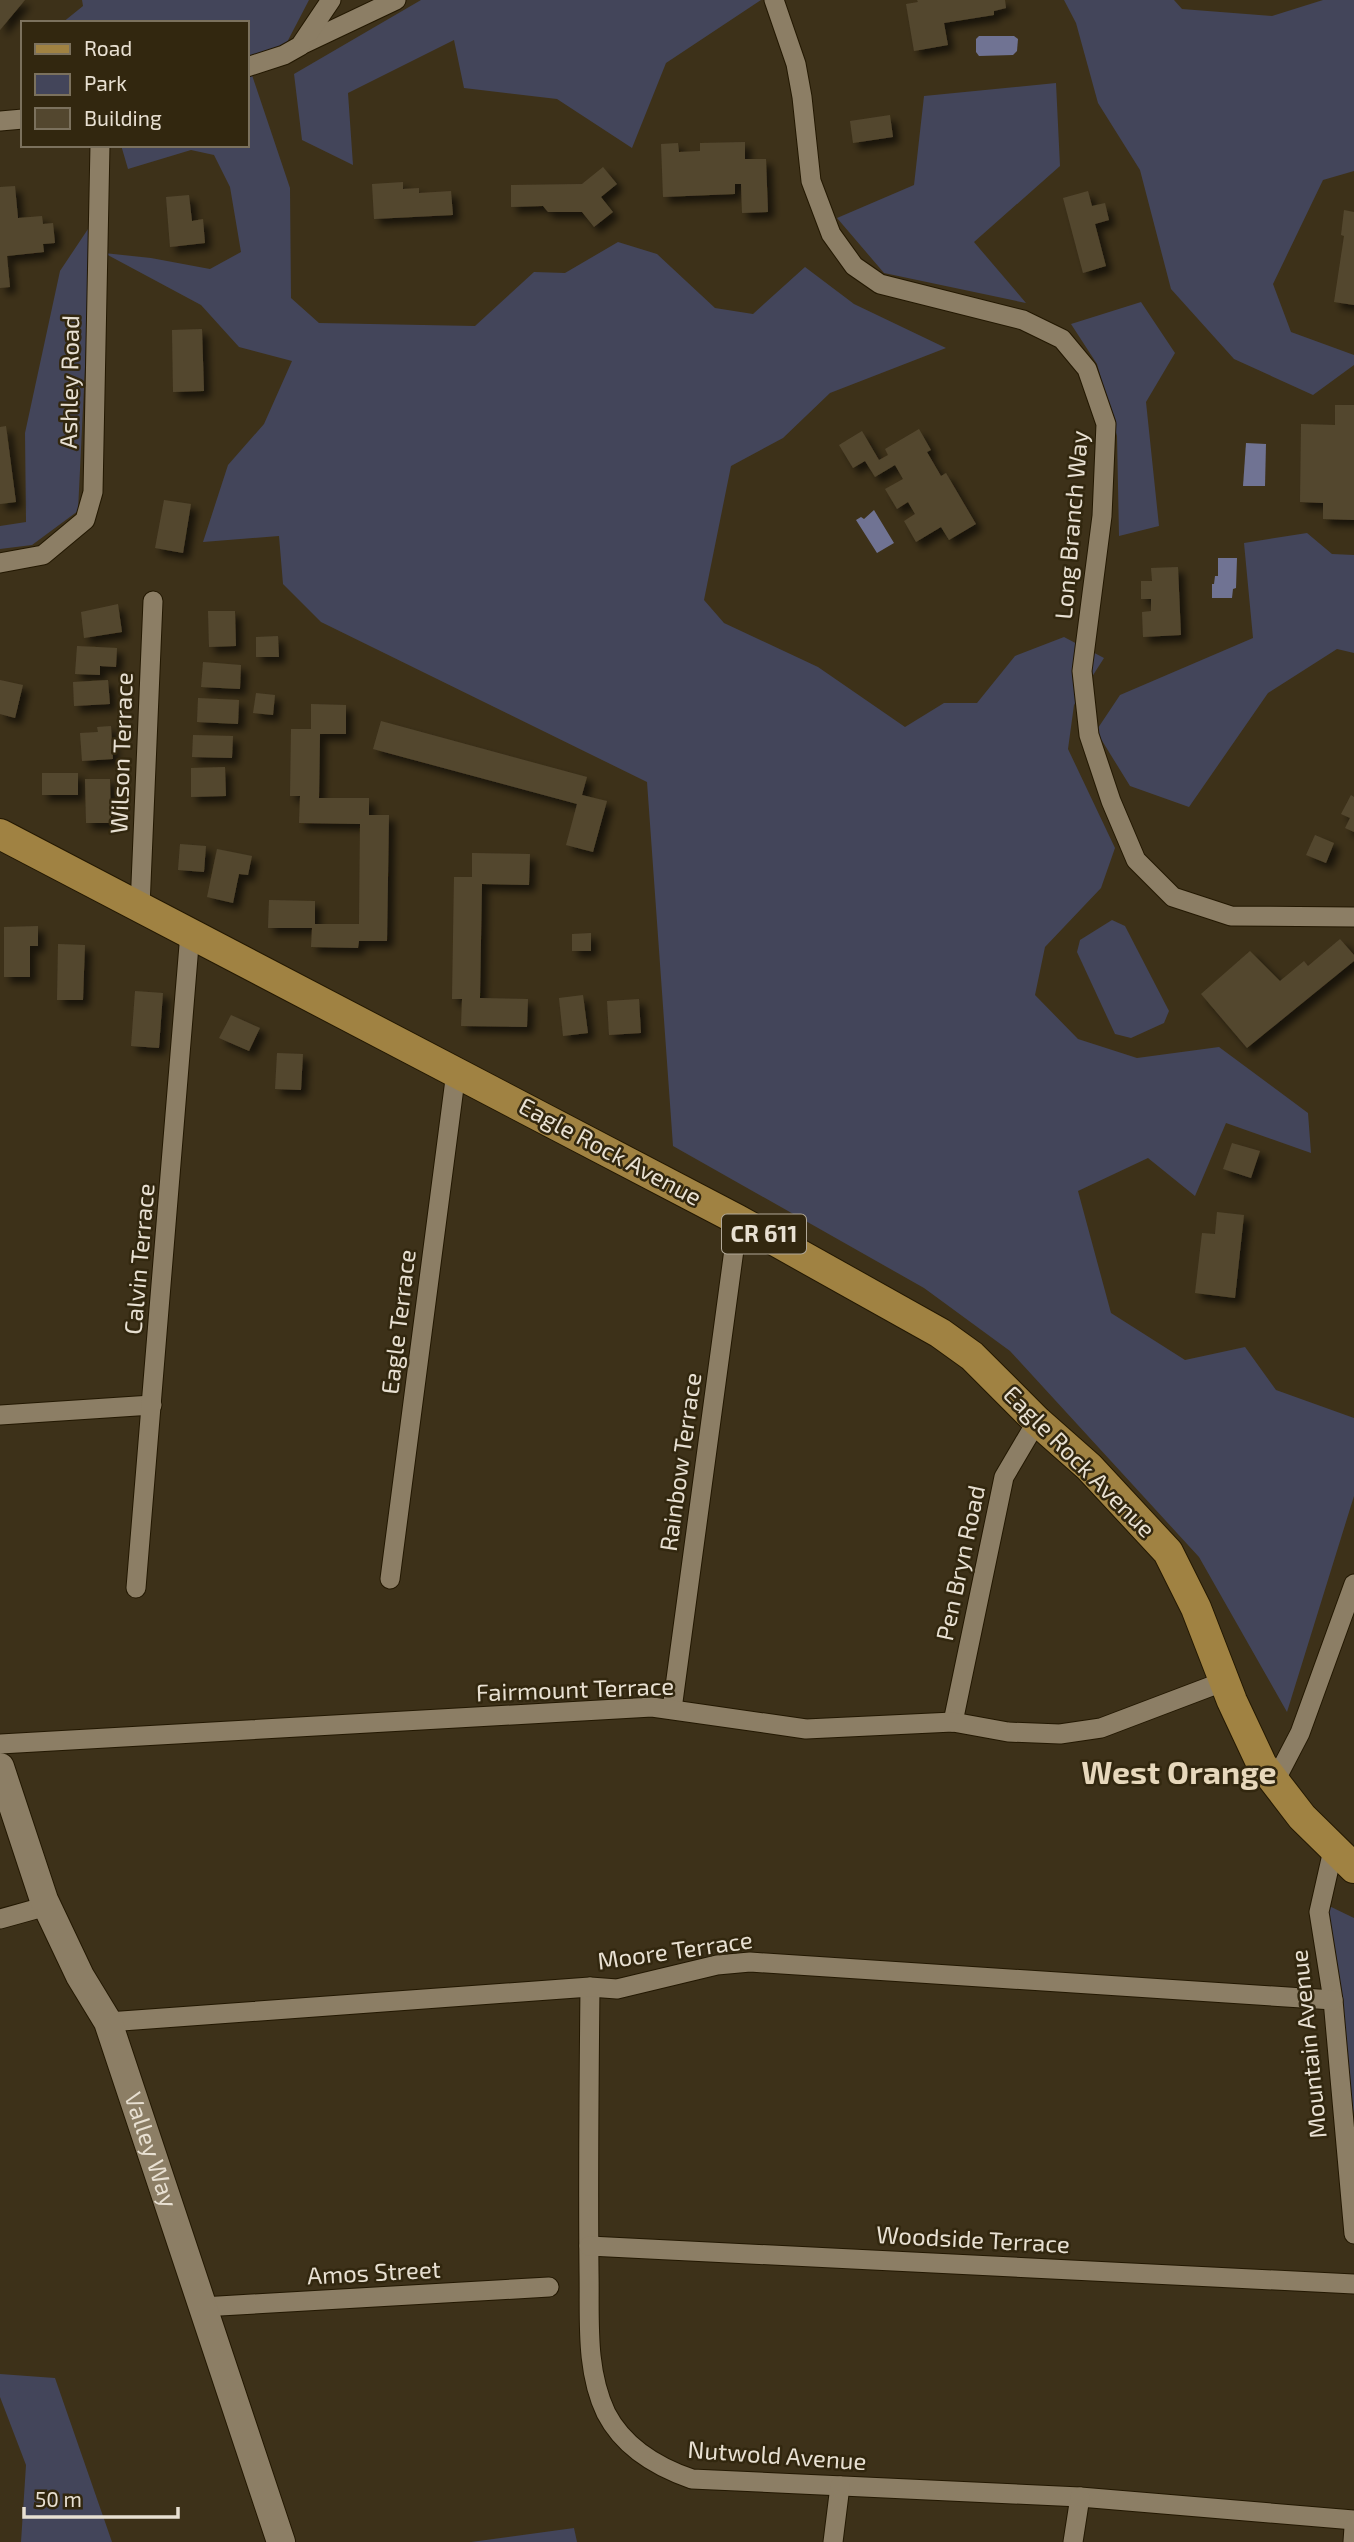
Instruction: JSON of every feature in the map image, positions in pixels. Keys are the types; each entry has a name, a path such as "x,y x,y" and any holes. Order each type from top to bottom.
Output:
{"main road":[{"name":"Eagle Rock Avenue","path":"0,834 738,1220 940,1333 972,1356 1037,1421 1089,1467 1168,1552 1196,1608 1254,1751 1274,1783 1302,1818 1343,1859"}],"street":[{"path":"300,46 331,0"},
{"path":"248,67 284,55 396,0"},
{"name":"Long Branch Way","path":"775,0 796,64 811,181 831,234 855,266 880,284 1023,320 1062,339 1087,369 1106,424 1102,516 1083,671 1088,735 1136,860 1173,897 1231,916 1354,917"},
{"path":"0,121 21,118"},
{"name":"Ashley Road","path":"0,563 43,555 85,520 93,492 100,147"},
{"name":"Wilson Terrace","path":"140,907 153,601"},
{"name":"Calvin Terrace","path":"136,1588 190,933"},
{"name":"Eagle Terrace","path":"390,1579 456,1072"},
{"name":"Rainbow Terrace","path":"672,1709 738,1220"},
{"path":"0,1415 152,1405"},
{"name":"Pen Bryn Road","path":"953,1723 1004,1478 1037,1421"},
{"path":"1274,1783 1300,1733 1354,1584"},
{"name":"Fairmount Terrace","path":"0,1744 638,1708 672,1709 806,1729 953,1723 1008,1732 1060,1734 1101,1728 1225,1681"},
{"name":"Valley Way","path":"0,1767 47,1906 80,1976 108,2022 281,2542"},
{"name":"Mountain Avenue","path":"1343,1859 1320,1912 1332,2000 1354,2234"},
{"path":"0,1919 47,1906"},
{"name":"Moore Terrace","path":"108,2022 590,1987 617,1989 718,1965 750,1962 1332,2000"},
{"name":"Nutwold Avenue","path":"590,1987 591,2353 596,2389 607,2414 623,2437 643,2456 666,2470 692,2480 1080,2497 1354,2520"},
{"name":"Woodside Terrace","path":"589,2246 1354,2284"},
{"name":"Amos Street","path":"202,2307 549,2287"},
{"path":"833,2542 840,2486"},
{"path":"1073,2542 1080,2497"},
{"path":"1353,2542 1354,2527"}],"green space":[{"path":"82,0 309,0 284,48 248,56 248,21 64,21 83,6"},
{"path":"421,0 761,0 666,63 632,148 557,99 464,88 454,40 348,93 353,165 302,140 294,74"},
{"path":"1064,0 1174,0 1182,9 1272,16 1323,0 1354,0 1354,171 1323,180 1273,284 1291,332 1354,355 1354,365 1313,395 1234,359 1171,289 1140,170 1098,103 1076,23"},
{"path":"252,75 290,188 291,298 319,323 475,326 534,272 565,273 618,242 657,254 715,308 753,314 805,267 854,304 946,348 830,393 783,438 731,466 704,600 724,623 818,667 905,727 944,703 977,703 1015,656 1064,637 1104,658 1074,705 1068,749 1115,848 1101,888 1045,947 1035,995 1078,1039 1137,1058 1219,1047 1308,1113 1311,1153 1226,1123 1195,1196 1148,1158 1078,1191 1111,1313 1185,1360 1245,1347 1276,1390 1354,1418 1354,1496 1287,1712 1199,1557 1010,1351 924,1288 673,1146 647,782 321,622 283,584 279,536 203,542 228,465 264,424 292,361 239,347 201,305 104,253 210,269 241,252 230,187 214,155 191,150 128,169 122,147 248,147 248,77"},
{"path":"1056,83 1060,166 974,242 1026,303 884,273 837,218 914,185 924,96"},
{"path":"92,223 78,511 32,545 0,549 0,526 26,522 25,433 60,271"},
{"path":"1141,302 1175,353 1146,402 1159,526 1119,536 1117,436 1097,364 1071,324"},
{"path":"1307,533 1332,554 1354,555 1354,653 1337,649 1268,693 1189,807 1130,786 1096,731 1120,695 1253,638 1244,543"},
{"path":"1112,920 1125,926 1169,1011 1164,1023 1131,1038 1115,1034 1077,952 1080,940"},
{"path":"1325,1904 1354,1918 1354,2116 1324,1906"},
{"path":"0,2374 55,2378 112,2542 21,2542 26,2465 0,2397"},
{"path":"574,2528 577,2542 471,2542"}],"shaded area":[{"path":"979,36 1014,36 1018,39 1017,51 1013,55 979,56 976,52 976,39"},
{"path":"1246,443 1266,444 1265,486 1243,486"},
{"path":"874,510 894,543 877,553 856,520 861,517 864,519"},
{"path":"1218,558 1237,558 1236,588 1233,589 1232,598 1212,598 1212,584 1215,576 1218,576"}],"building":[{"path":"0,0 25,0 0,30"},
{"path":"917,0 1005,0 1006,8 994,11 994,15 944,23 948,45 914,51 906,4 918,2"},
{"path":"890,115 893,137 853,143 850,121"},
{"path":"745,142 745,159 766,159 768,212 742,213 741,184 735,184 735,194 663,197 661,144 678,143 679,152 700,151 700,143"},
{"path":"603,167 617,184 601,197 613,212 594,227 582,212 548,212 543,206 511,207 511,185 582,184"},
{"path":"403,182 403,189 419,188 419,193 451,191 453,215 374,219 372,184"},
{"path":"15,186 18,218 42,216 43,224 53,223 55,243 43,244 44,252 7,256 10,287 0,288 0,187"},
{"path":"1088,191 1092,206 1105,203 1109,220 1095,224 1106,266 1083,273 1063,198"},
{"path":"189,195 192,221 203,219 205,243 170,247 166,197"},
{"path":"1344,210 1354,212 1354,305 1334,302 1344,236 1341,235"},
{"path":"202,329 204,391 173,392 172,330"},
{"path":"1335,405 1354,405 1354,520 1323,519 1323,503 1300,502 1301,424 1335,425"},
{"path":"6,426 16,502 0,504 0,427"},
{"path":"919,429 931,450 927,452 941,476 946,473 976,524 949,540 941,527 916,542 904,521 915,514 908,502 897,509 885,489 903,479 895,465 875,477 865,461 853,468 839,445 862,431 879,460 888,455 885,449"},
{"path":"164,500 191,504 183,553 155,548"},
{"path":"1178,567 1181,635 1143,637 1142,612 1151,611 1151,599 1141,599 1141,581 1152,581 1151,568"},
{"path":"118,604 122,632 84,638 81,612"},
{"path":"208,611 235,611 236,646 209,647"},
{"path":"278,636 279,657 256,657 256,637"},
{"path":"77,646 117,648 116,667 100,666 100,675 75,674"},
{"path":"203,662 241,665 240,689 201,687"},
{"path":"0,680 23,685 15,718 0,714"},
{"path":"108,680 110,704 74,706 73,682"},
{"path":"256,693 275,695 273,715 253,713"},
{"path":"198,698 239,700 238,724 197,722"},
{"path":"311,704 346,705 346,734 320,734 319,798 369,798 369,815 389,815 387,941 359,941 358,948 311,947 312,928 268,928 269,900 315,901 315,924 359,924 360,824 299,823 300,796 290,796 291,729 311,729"},
{"path":"381,721 587,777 582,795 607,801 593,852 566,845 577,804 373,749"},
{"path":"111,726 113,759 82,761 80,733 98,732 97,727"},
{"path":"193,735 233,736 232,758 192,757"},
{"path":"225,767 226,796 191,797 191,768"},
{"path":"42,773 78,773 78,795 42,795"},
{"path":"85,779 110,779 111,823 86,823"},
{"path":"1351,795 1354,797 1354,832 1345,828 1350,818 1341,814"},
{"path":"1315,835 1334,843 1326,863 1306,855"},
{"path":"180,844 206,846 204,872 178,870"},
{"path":"217,849 252,856 248,875 239,874 233,903 207,897"},
{"path":"472,853 530,854 529,885 482,884 480,998 528,999 527,1027 461,1026 462,999 452,999 454,877 472,877"},
{"path":"38,926 38,946 30,946 30,977 4,977 4,927"},
{"path":"591,933 591,951 572,951 572,934"},
{"path":"1340,939 1354,955 1354,961 1247,1048 1201,994 1250,951 1280,981 1304,961 1308,966"},
{"path":"58,944 85,945 83,1000 57,1000"},
{"path":"135,991 163,993 159,1048 131,1046"},
{"path":"583,995 588,1033 563,1036 559,998"},
{"path":"639,999 641,1033 609,1035 607,1001"},
{"path":"231,1015 260,1028 249,1051 219,1038"},
{"path":"277,1053 303,1054 301,1090 275,1089"},
{"path":"1232,1143 1260,1151 1251,1178 1223,1169"},
{"path":"1217,1212 1244,1215 1235,1298 1195,1293 1202,1233 1215,1234"}],"district":[{"name":"West Orange","path":"1179,1773"}]}
